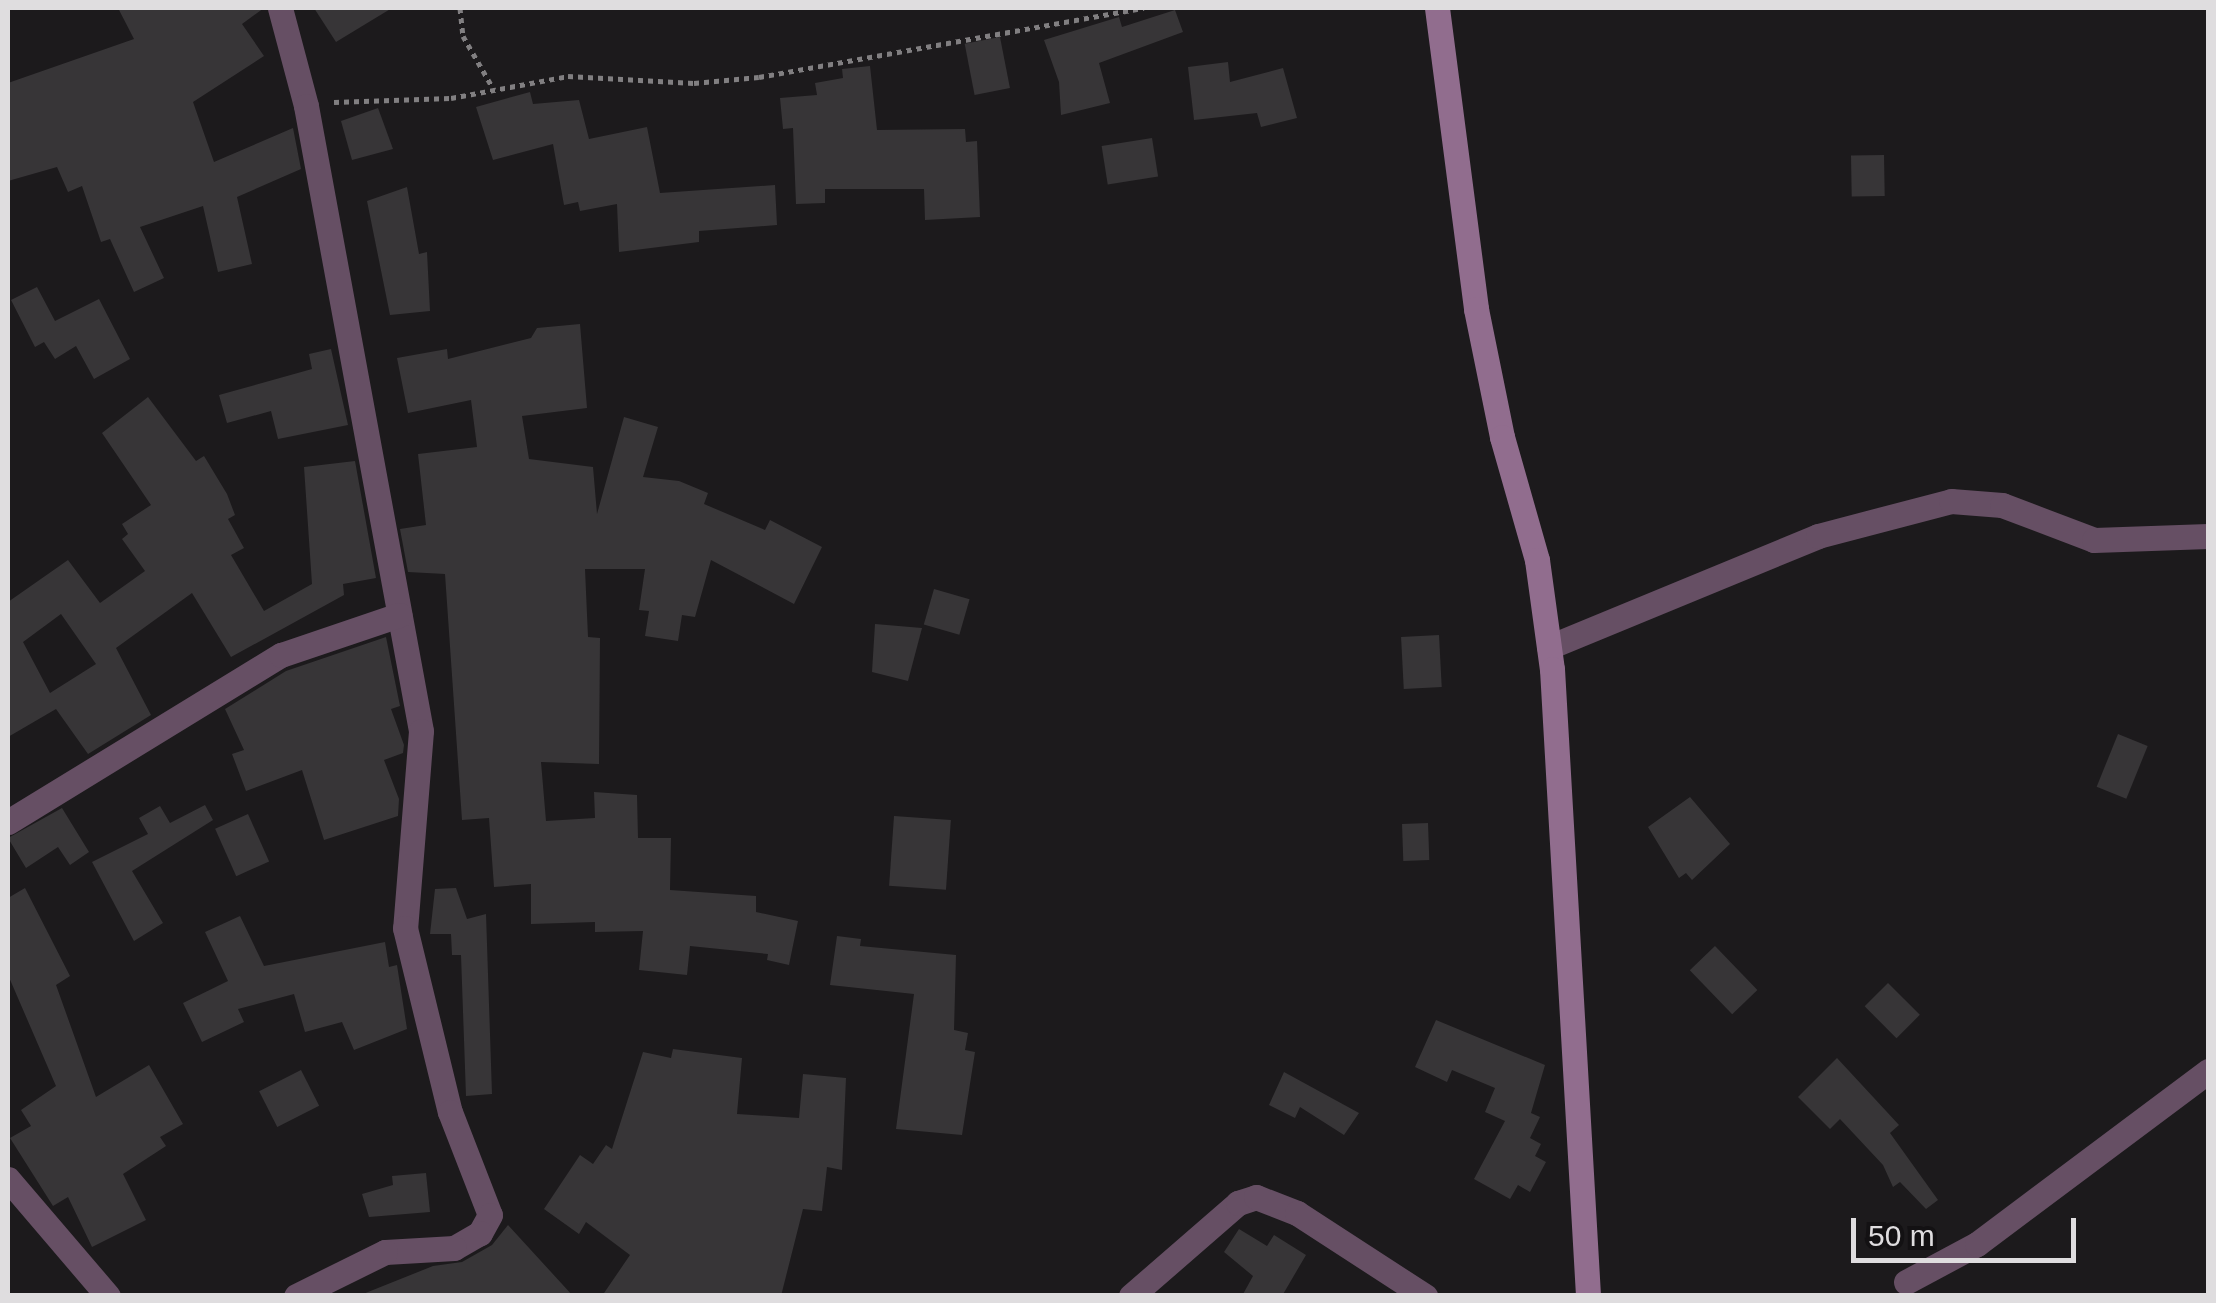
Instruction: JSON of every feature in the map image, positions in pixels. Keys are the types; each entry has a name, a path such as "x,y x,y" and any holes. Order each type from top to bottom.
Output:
{"street":[{"path":"280,8 306,106 399,615 422,764 407,852 405,928 450,1112 490,1214 480,1233 454,1248 385,1252 296,1296"},
{"path":"1437,8 1476,309 1502,437 1537,560 1549,648 1562,784 1588,1296"},
{"path":"1549,648 1818,536 1952,501 2002,505 2094,540 2208,536"},
{"path":"8,822 281,655 399,615"},
{"path":"1906,1282 1977,1244 2208,1071"},
{"path":"8,1179 108,1295"},
{"path":"1130,1296 1238,1203 1256,1197 1297,1213 1425,1296"}],"path":[{"path":"460,8 463,36 494,90"},
{"path":"306,106 494,90 568,76 694,83 759,77 1144,8"}],"building":[{"path":"118,8 264,8 242,24 264,56 193,102 214,162 293,128 301,169 237,197 252,264 218,272 203,206 140,227 164,278 134,292 110,239 101,242 82,186 68,192 57,167 8,181 8,83 134,39"},
{"path":"314,8 392,8 336,42"},
{"path":"1175,10 1183,32 1099,63 1110,103 1061,115 1059,82 1044,40 1119,17 1122,27"},
{"path":"1000,37 1010,88 975,95 965,44"},
{"path":"1228,62 1230,82 1283,68 1297,118 1261,127 1257,113 1194,120 1188,67"},
{"path":"870,66 877,130 965,129 966,142 977,141 980,217 925,220 924,189 825,189 825,203 796,204 793,128 783,129 780,98 817,95 815,83 843,78 842,69"},
{"path":"530,92 533,104 579,100 589,139 647,127 660,193 775,185 777,225 699,231 699,242 619,252 617,204 580,211 578,202 564,205 553,144 493,160 476,107"},
{"path":"378,108 393,149 352,160 341,121"},
{"path":"1152,138 1158,177 1108,184 1102,146"},
{"path":"1884,155 1885,196 1852,197 1851,156"},
{"path":"407,187 419,254 427,252 430,311 390,315 367,201"},
{"path":"37,287 55,321 99,299 130,359 94,379 76,346 55,359 44,342 35,347 11,300"},
{"path":"580,324 587,408 522,416 529,459 593,467 597,514 624,417 658,427 643,477 679,481 708,493 704,504 765,530 770,520 822,547 794,604 711,560 695,617 682,615 678,641 645,636 649,611 639,610 645,569 585,569 588,637 600,638 599,764 541,762 546,821 595,818 594,792 637,795 638,838 671,838 670,890 756,896 756,912 798,921 789,965 767,960 768,954 690,946 687,975 639,970 643,931 595,932 595,922 531,924 531,884 494,887 489,818 462,820 445,574 408,572 400,529 426,525 418,454 477,447 471,400 408,413 397,358 447,349 448,359 531,338 537,328"},
{"path":"331,349 348,425 278,439 271,411 227,423 219,395 312,369 309,354"},
{"path":"148,397 196,461 204,456 227,494 235,515 228,519 244,548 231,555 264,611 312,584 304,467 355,461 376,578 343,584 344,595 231,657 192,593 116,648 151,715 88,754 56,709 8,737 8,602 68,560 100,603 145,571 122,539 128,534 122,524 151,505 102,433","holes":["61,614 96,664 50,693 23,642"]},
{"path":"934,589 970,599 959,635 924,625"},
{"path":"875,624 922,628 908,681 872,672"},
{"path":"1439,635 1442,687 1404,689 1401,637"},
{"path":"386,637 400,706 391,709 404,745 403,753 384,760 399,799 398,816 324,840 302,770 246,791 232,754 244,750 225,709 286,671"},
{"path":"2118,734 2148,746 2126,799 2097,787"},
{"path":"1690,797 1730,844 1692,880 1686,873 1679,878 1648,827"},
{"path":"205,805 213,820 132,871 163,923 134,941 92,862 148,834 139,818 160,806 170,823"},
{"path":"62,808 89,852 70,865 58,847 26,868 8,838"},
{"path":"248,814 269,862 236,876 215,829"},
{"path":"894,816 951,820 946,890 889,886"},
{"path":"1428,823 1429,860 1403,861 1402,824"},
{"path":"25,888 70,976 56,985 96,1097 149,1065 183,1124 160,1137 166,1146 123,1174 146,1220 92,1247 68,1197 53,1206 10,1138 31,1126 21,1110 56,1086 8,975 8,898"},
{"path":"456,888 467,919 486,914 492,1094 466,1096 461,955 452,955 451,934 430,934 435,889"},
{"path":"240,916 264,966 385,942 389,967 397,965 407,1029 354,1050 342,1022 305,1032 294,994 238,1009 244,1022 202,1042 183,1003 228,981 205,932"},
{"path":"837,936 861,939 860,946 956,955 954,1030 968,1033 965,1050 975,1052 962,1135 896,1129 914,994 830,985"},
{"path":"1715,946 1757,990 1732,1014 1690,970"},
{"path":"1888,983 1920,1015 1896,1038 1865,1006"},
{"path":"1436,1020 1545,1065 1531,1113 1540,1117 1530,1138 1541,1144 1535,1156 1546,1162 1530,1192 1518,1185 1510,1199 1474,1179 1505,1121 1485,1112 1495,1088 1452,1070 1447,1082 1415,1067"},
{"path":"673,1049 742,1058 737,1114 799,1118 803,1074 846,1078 842,1170 827,1167 822,1211 803,1209 781,1296 602,1296 630,1255 586,1222 579,1234 544,1209 580,1155 593,1164 606,1145 612,1149 643,1052 671,1058"},
{"path":"1837,1058 1899,1125 1890,1133 1938,1200 1926,1209 1900,1182 1893,1187 1883,1165 1840,1119 1830,1129 1798,1097"},
{"path":"301,1070 319,1106 277,1127 259,1091"},
{"path":"1284,1072 1359,1113 1344,1135 1300,1107 1295,1118 1269,1105"},
{"path":"426,1173 430,1212 369,1217 362,1194 393,1185 392,1176"},
{"path":"508,1225 573,1296 358,1296 433,1266 462,1262 492,1245"},
{"path":"1239,1229 1267,1246 1274,1235 1306,1255 1282,1296 1242,1296 1253,1276 1224,1252"}]}
